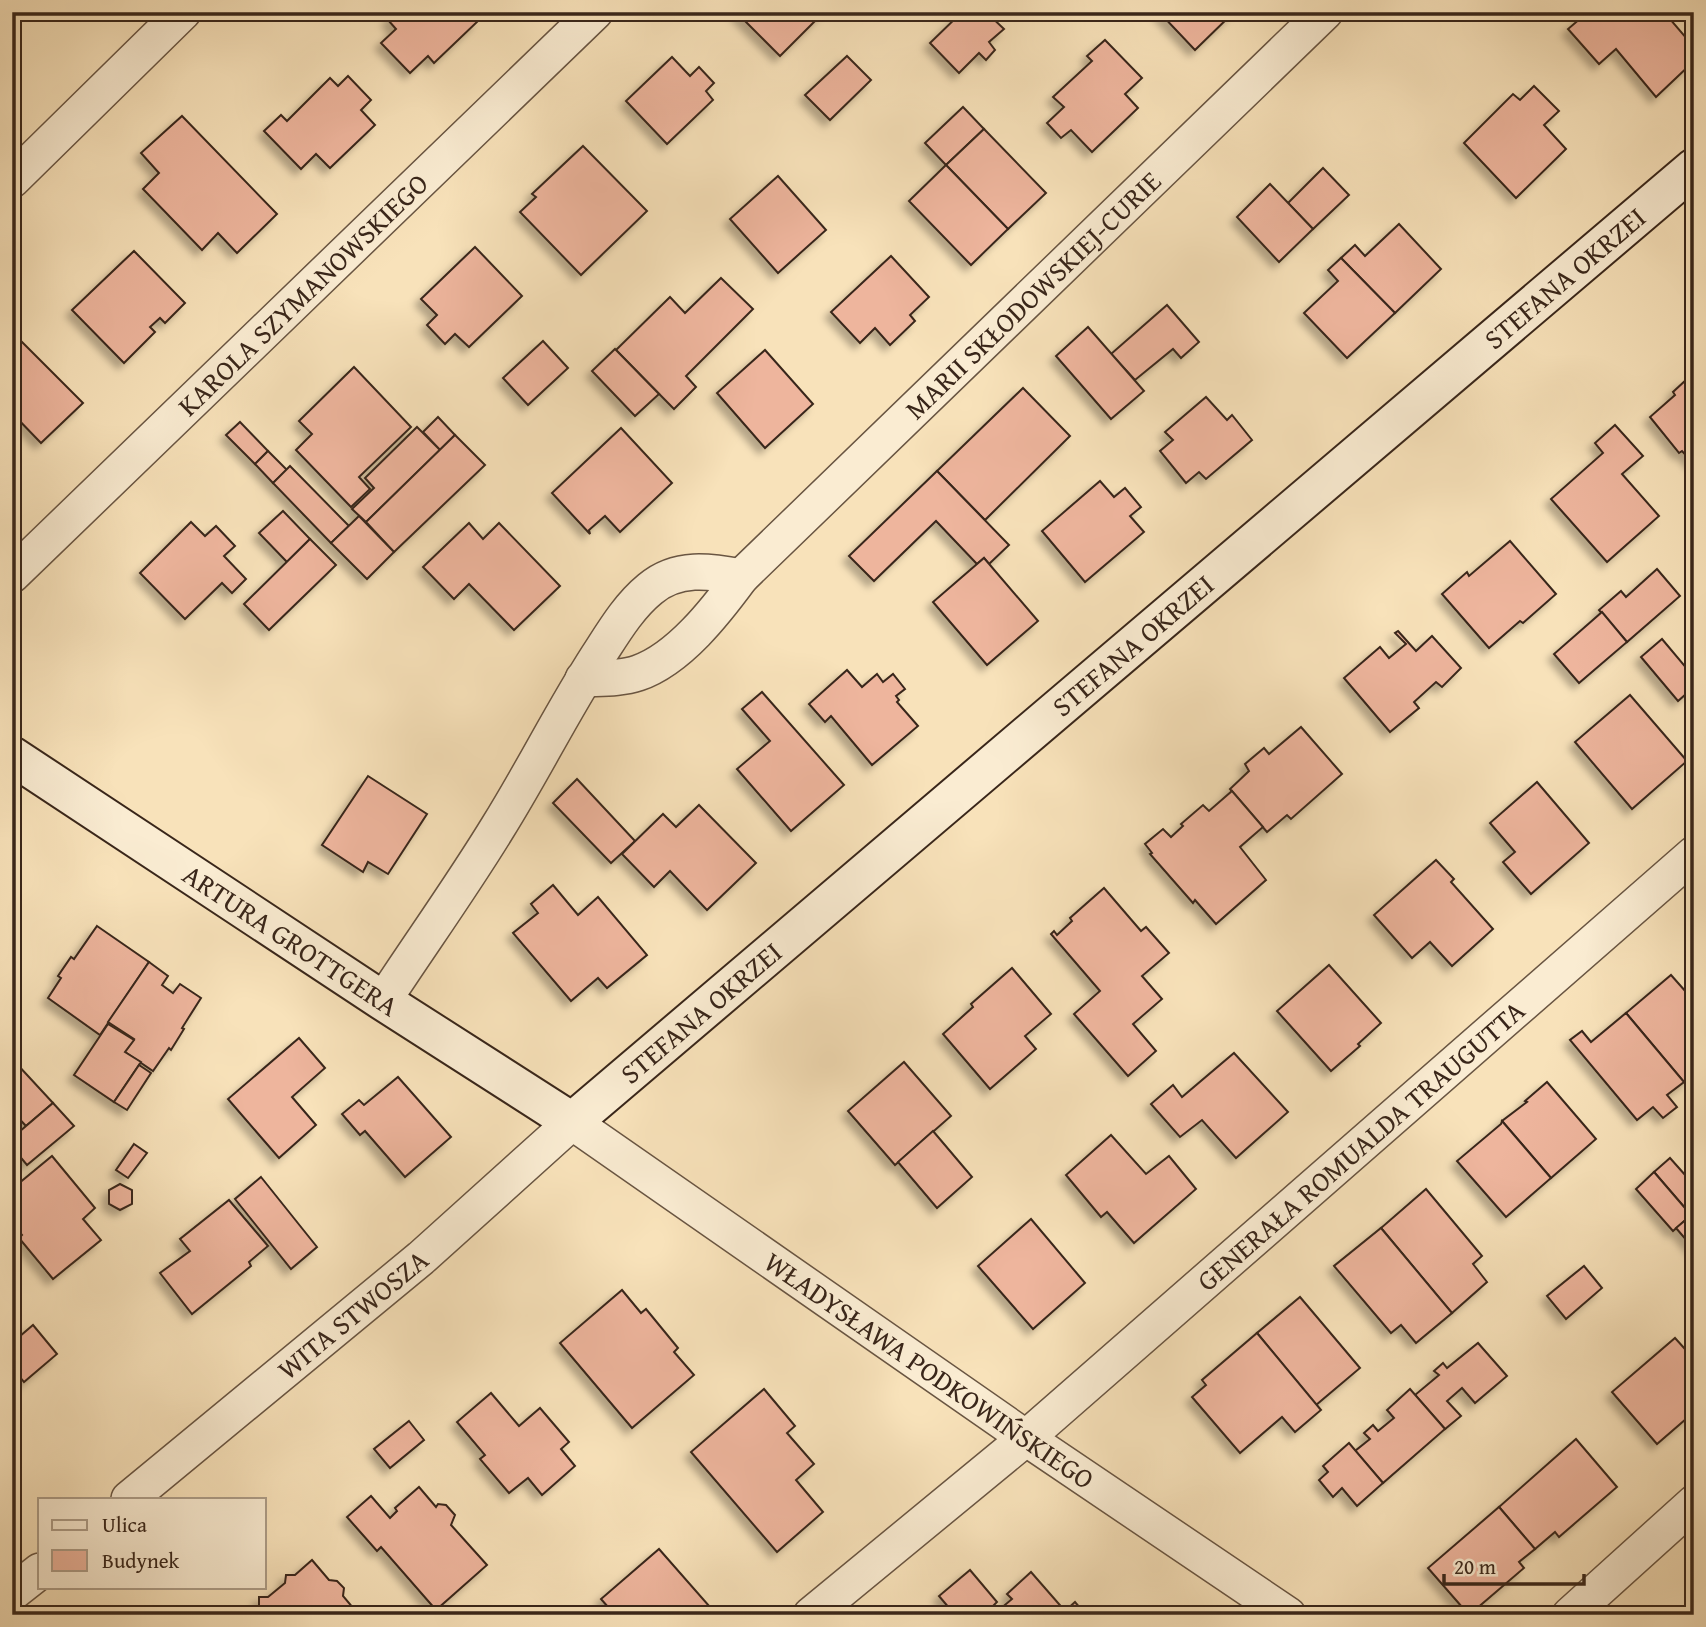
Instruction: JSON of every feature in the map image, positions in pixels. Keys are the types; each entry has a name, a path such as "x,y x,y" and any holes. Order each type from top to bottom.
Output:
{"street":[{"path":"12,180 183,12"},
{"name":"KAROLA SZYMANOWSKIEGO","path":"12,575 594,12"},
{"name":"MARII SKŁODOWSKIEJ-CURIE","path":"583,679 615,678 637,673 657,664 706,623 741,578 1325,12"},
{"name":"STEFANA OKRZEI","path":"572,1122 1694,168"},
{"path":"383,1001 498,828 583,679 622,619 650,588 669,577 708,570 741,578"},
{"name":"ARTURA GROTTGERA","path":"12,756 383,1001 572,1122"},
{"name":"GENERAŁA ROMUALDA TRAUGUTTA","path":"811,1615 1026,1438 1694,854"},
{"name":"WŁADYSŁAWA PODKOWIŃSKIEGO","path":"572,1122 1026,1438 1288,1615"},
{"name":"WITA STWOSZA","path":"131,1498 421,1258 572,1122"},
{"path":"1570,1615 1694,1503"},
{"path":"12,1593 38,1573"}],"building":[{"path":"396,12 470,12 478,21 434,63 428,56 410,73 381,43 396,29 388,20"},
{"path":"736,12 824,12 780,56"},
{"path":"962,12 986,12 1004,29 989,42 995,50 986,60 979,53 959,73 930,43"},
{"path":"1159,12 1234,12 1195,50"},
{"path":"1588,12 1664,12 1694,47 1694,61 1656,97 1616,49 1599,64 1568,29"},
{"path":"1105,40 1142,78 1125,94 1138,108 1092,152 1071,130 1061,138 1047,123 1064,107 1053,97 1092,61 1087,56"},
{"path":"847,56 871,80 830,120 805,95"},
{"path":"672,57 690,76 699,67 714,83 706,91 713,100 667,144 626,101"},
{"path":"348,76 371,100 361,110 375,125 330,168 316,154 301,169 264,131 281,115 287,121 330,78 338,86"},
{"path":"1534,86 1559,111 1544,125 1566,149 1516,198 1464,143 1513,94 1520,100"},
{"path":"963,107 984,129 946,165 925,143"},
{"path":"182,116 277,214 237,253 218,233 202,250 143,189 159,173 141,153"},
{"path":"984,129 1046,193 1008,229 946,165"},
{"path":"583,146 647,211 581,275 520,212 536,197 532,194"},
{"path":"946,165 1008,229 971,265 909,201"},
{"path":"1323,168 1349,195 1313,229 1288,203"},
{"path":"778,176 826,230 778,273 730,219"},
{"path":"1270,184 1313,229 1279,262 1237,217"},
{"path":"1399,224 1441,269 1395,313 1341,258 1355,245 1365,256"},
{"path":"475,247 522,296 469,347 455,334 445,344 427,325 437,315 421,299"},
{"path":"134,251 185,303 165,323 160,318 150,327 155,332 124,363 72,310"},
{"path":"891,256 929,297 910,315 915,321 890,345 875,328 860,343 831,312"},
{"path":"1341,258 1395,313 1347,358 1304,313 1338,281 1328,270"},
{"path":"721,278 753,309 686,376 696,387 674,409 616,350 670,297 685,313"},
{"path":"1167,305 1199,342 1181,358 1173,349 1135,380 1111,354"},
{"path":"1088,327 1144,391 1111,419 1056,356"},
{"path":"12,332 83,403 41,443 12,413"},
{"path":"543,341 568,368 528,405 503,378"},
{"path":"615,349 659,394 635,416 592,371"},
{"path":"765,350 813,404 765,448 717,393"},
{"path":"354,367 411,427 359,477 370,489 351,507 296,450 312,434 299,421"},
{"path":"1694,379 1694,464 1682,451 1679,453 1650,417 1675,395 1673,392 1686,380 1689,383"},
{"path":"1023,388 1070,436 985,520 937,471"},
{"path":"1206,397 1227,420 1232,415 1252,440 1206,479 1199,472 1186,483 1160,451 1173,440 1165,432"},
{"path":"438,417 455,435 440,450 423,432"},
{"path":"240,422 268,451 255,464 226,435"},
{"path":"1615,425 1643,456 1622,474 1659,516 1607,562 1551,499 1603,453 1595,443"},
{"path":"417,427 440,450 366,522 352,509 374,488 365,478"},
{"path":"621,428 672,483 620,532 605,516 589,530 590,534 552,493"},
{"path":"455,435 485,465 394,552 366,522"},
{"path":"268,451 287,470 273,483 255,464"},
{"path":"290,466 349,526 331,543 273,483"},
{"path":"937,471 1009,545 989,564 984,558 977,564 936,521 874,581 849,556"},
{"path":"1100,481 1114,497 1125,488 1141,507 1130,516 1144,532 1085,582 1042,531"},
{"path":"283,511 310,539 287,562 259,533"},
{"path":"359,516 394,552 367,579 331,543"},
{"path":"191,522 205,536 216,526 235,546 224,556 246,579 232,593 222,583 185,619 140,573"},
{"path":"469,523 483,539 499,523 560,586 514,630 469,584 454,599 423,567"},
{"path":"310,539 336,565 269,630 244,604"},
{"path":"1510,541 1556,594 1489,648 1442,594 1467,572 1469,576"},
{"path":"984,558 1038,621 987,665 933,602"},
{"path":"1657,569 1680,596 1627,642 1599,610 1621,591 1626,597"},
{"path":"1602,612 1627,642 1579,683 1554,654"},
{"path":"1398,631 1416,651 1432,636 1461,668 1442,687 1436,682 1414,702 1419,708 1390,732 1344,678 1380,647 1389,658 1406,644 1395,633"},
{"path":"1662,639 1694,677 1694,687 1678,701 1641,657"},
{"path":"847,670 862,687 877,674 883,682 893,674 905,689 896,696 899,700 897,702 918,726 872,765 831,716 825,722 809,704"},
{"path":"762,692 844,785 791,831 737,769 770,741 742,709"},
{"path":"1630,695 1687,761 1632,809 1575,742"},
{"path":"1301,727 1342,774 1291,819 1287,815 1267,832 1230,789 1249,771 1245,764 1264,748 1269,754"},
{"path":"368,776 427,814 388,874 368,862 363,872 322,845"},
{"path":"577,779 635,841 611,863 553,803"},
{"path":"1537,782 1589,843 1531,894 1503,862 1515,852 1490,823"},
{"path":"1232,791 1263,827 1240,847 1266,880 1216,924 1195,900 1193,903 1150,854 1152,853 1145,844 1163,829 1171,837 1183,826 1181,824 1203,805 1209,811"},
{"path":"699,805 756,863 707,910 670,871 654,887 622,854 663,814 676,827"},
{"path":"1436,860 1454,879 1451,882 1493,929 1452,966 1430,942 1412,958 1374,915"},
{"path":"553,885 578,915 598,897 647,955 607,988 598,978 571,1001 513,933 538,913 531,904"},
{"path":"1104,888 1141,931 1146,927 1169,953 1142,976 1162,999 1133,1024 1156,1051 1128,1076 1074,1014 1100,991 1051,934 1054,931 1057,935 1072,921 1070,918"},
{"path":"97,926 149,962 100,1035 48,998 61,978 58,976 71,957 74,959"},
{"path":"149,962 168,976 162,985 173,993 180,984 201,998 171,1050 169,1048 153,1071 125,1052 134,1039 108,1022"},
{"path":"1329,965 1381,1023 1331,1071 1277,1011"},
{"path":"1012,968 1051,1014 1025,1036 1036,1049 990,1089 943,1034 973,1007 971,1004"},
{"path":"1671,975 1694,1001 1694,1073 1684,1082 1626,1013"},
{"path":"1626,1013 1684,1082 1667,1095 1677,1107 1663,1118 1653,1107 1637,1120 1570,1040 1582,1031 1591,1042"},
{"path":"108,1024 134,1040 125,1052 141,1062 114,1102 74,1075"},
{"path":"299,1038 325,1068 292,1097 316,1125 279,1158 228,1099"},
{"path":"1234,1053 1288,1112 1236,1158 1202,1120 1180,1137 1151,1104 1173,1085 1182,1097"},
{"path":"904,1062 951,1116 895,1165 848,1111"},
{"path":"16,1063 53,1103 26,1126 12,1111 12,1066"},
{"path":"139,1065 151,1073 127,1110 114,1102"},
{"path":"398,1077 451,1137 405,1177 365,1131 360,1135 342,1114 359,1100 364,1105"},
{"path":"1547,1082 1596,1139 1551,1178 1502,1121"},
{"path":"53,1103 74,1126 27,1165 12,1147 12,1138"},
{"path":"1502,1121 1551,1178 1506,1217 1457,1161"},
{"path":"933,1131 972,1177 937,1208 898,1162"},
{"path":"1111,1135 1146,1174 1169,1156 1196,1189 1134,1243 1107,1212 1101,1217 1066,1175"},
{"path":"134,1144 147,1153 128,1178 116,1170"},
{"path":"52,1156 95,1208 83,1219 101,1240 53,1279 19,1238 22,1235 12,1223 12,1189"},
{"path":"1670,1158 1694,1185 1694,1213 1691,1215 1654,1172"},
{"path":"1654,1172 1691,1215 1673,1231 1636,1189"},
{"path":"261,1177 317,1247 291,1269 235,1199"},
{"path":"120,1184 132,1190 132,1204 120,1210 109,1204 109,1190"},
{"path":"1426,1189 1482,1256 1473,1264 1487,1282 1452,1313 1381,1228"},
{"path":"229,1200 268,1246 249,1262 251,1266 192,1314 160,1273 190,1251 180,1239"},
{"path":"1694,1213 1694,1249 1676,1228"},
{"path":"1031,1219 1085,1283 1033,1329 978,1266"},
{"path":"1381,1228 1452,1313 1416,1343 1401,1325 1391,1333 1334,1266"},
{"path":"1584,1266 1602,1288 1566,1319 1547,1296"},
{"path":"622,1290 641,1313 646,1309 678,1348 674,1352 694,1375 632,1428 560,1343"},
{"path":"1300,1297 1360,1368 1316,1405 1257,1333"},
{"path":"33,1325 57,1354 24,1382 12,1367 12,1343"},
{"path":"1257,1333 1321,1410 1295,1432 1282,1417 1240,1453 1192,1397 1206,1385 1202,1380"},
{"path":"1675,1338 1694,1359 1694,1412 1657,1444 1612,1392"},
{"path":"1478,1343 1507,1376 1475,1403 1462,1388 1447,1401 1461,1416 1445,1429 1415,1395 1439,1375 1434,1371 1443,1363 1447,1368"},
{"path":"764,1389 795,1426 787,1433 814,1464 796,1480 823,1512 777,1552 691,1452"},
{"path":"1410,1389 1445,1429 1383,1483 1355,1451 1370,1439 1364,1433 1373,1425 1378,1431 1394,1418 1387,1410"},
{"path":"491,1393 519,1426 540,1408 569,1442 561,1449 575,1466 542,1495 528,1478 509,1493 480,1459 485,1455 457,1422"},
{"path":"409,1421 424,1440 390,1468 374,1449"},
{"path":"1576,1439 1617,1487 1559,1537 1555,1532 1535,1549 1499,1507"},
{"path":"1349,1443 1383,1483 1357,1506 1342,1488 1333,1497 1319,1480 1328,1472 1323,1466"},
{"path":"419,1487 436,1507 438,1504 446,1505 455,1515 451,1525 487,1565 436,1610 381,1547 377,1551 347,1517 371,1496 390,1518 397,1511 395,1508"},
{"path":"1499,1507 1535,1549 1519,1562 1524,1568 1469,1615 1428,1568"},
{"path":"659,1549 717,1615 615,1615 601,1599"},
{"path":"312,1560 329,1580 337,1581 344,1588 343,1596 359,1615 248,1615 259,1606 259,1597 268,1597 285,1583 286,1575 295,1575"},
{"path":"970,1570 997,1602 994,1605 999,1610 1012,1599 1007,1594 1031,1572 1065,1611 1075,1602 1086,1615 955,1615 939,1596"}]}
